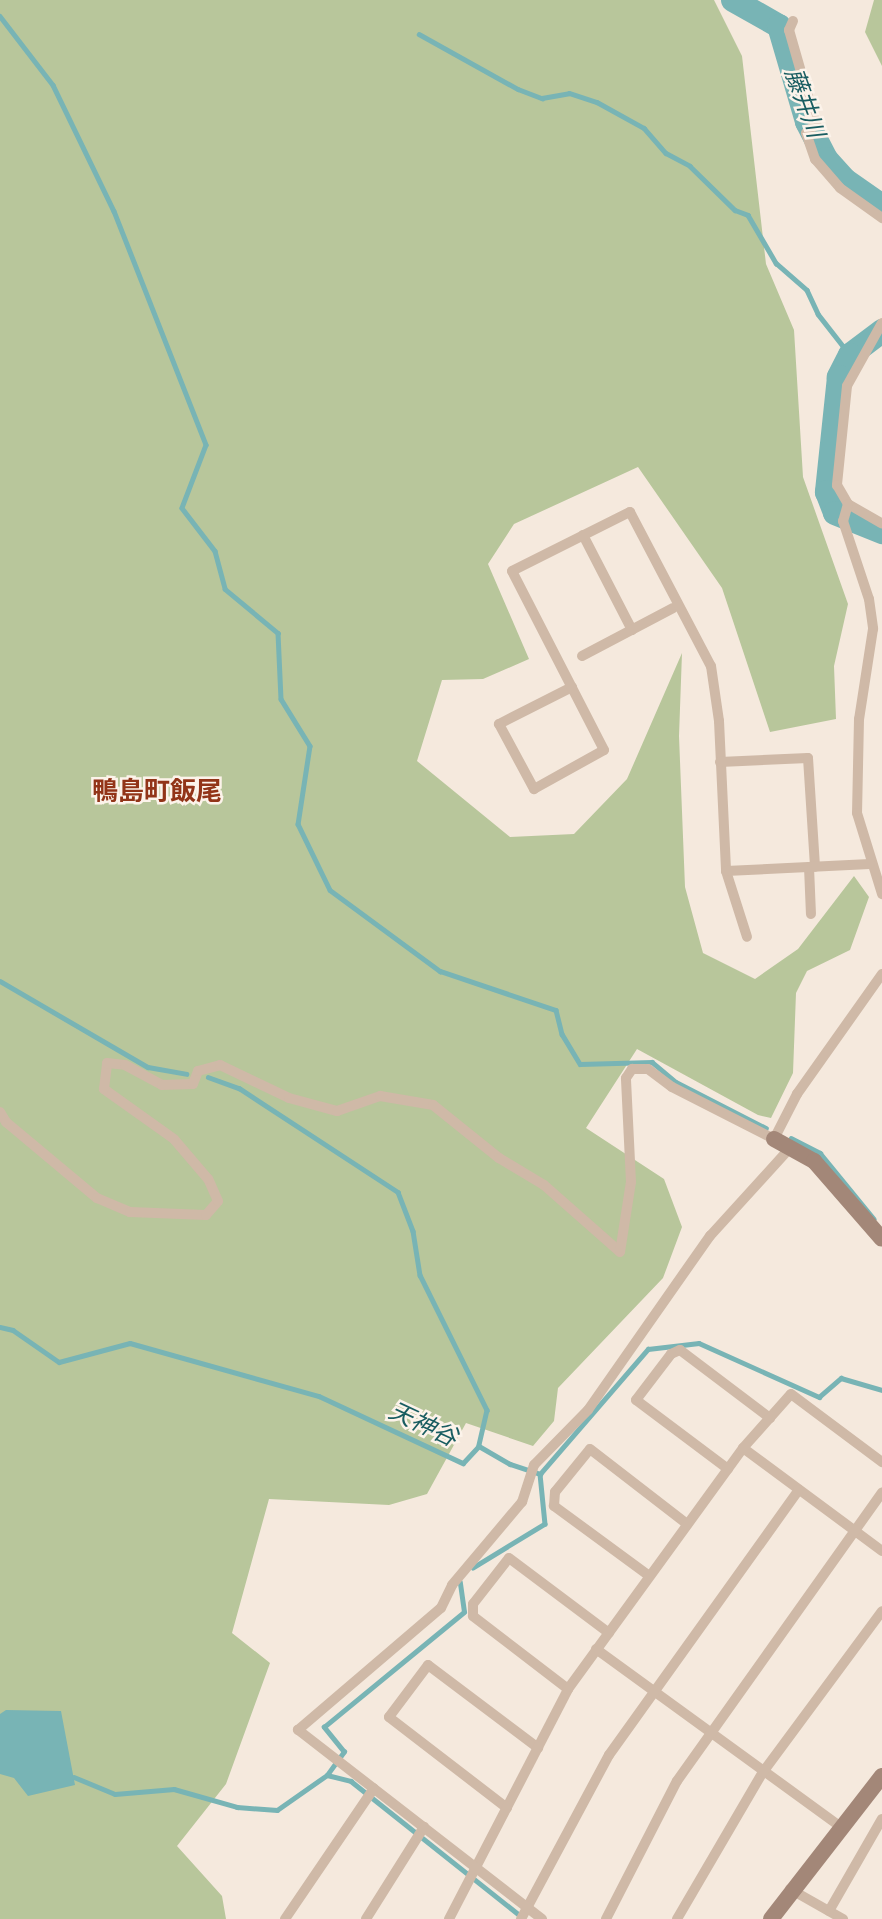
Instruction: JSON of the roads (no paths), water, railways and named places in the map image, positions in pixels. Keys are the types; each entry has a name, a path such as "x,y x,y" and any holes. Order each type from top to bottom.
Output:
{"street":[{"path":"793,21 789,30 815,159 830,179 882,218"},
{"path":"880,326 844,399 837,484 869,599 873,629 859,719 857,813 870,864 882,894"},
{"path":"572,687 499,724 534,789 604,750 572,687 512,571 630,512 711,666 726,871 747,937"},
{"path":"845,512 882,524"},
{"path":"583,535 632,630"},
{"path":"582,656 673,608"},
{"path":"720,762 808,758 811,914"},
{"path":"726,871 870,864"},
{"path":"774,1139 797,1094 882,974"},
{"path":"0,1112 6,1122 97,1198 130,1212 205,1215 218,1201 208,1179 174,1139 104,1089 107,1063 125,1065 162,1085 193,1084 198,1071 220,1065 289,1098 337,1111 380,1097 433,1105 499,1158 544,1185 620,1252 631,1182 626,1078 632,1069 648,1069 673,1087 814,1161 882,1239"},
{"path":"542,1919 298,1730 441,1608 452,1586 522,1502 531,1470 588,1410 710,1236 790,1148"},
{"path":"728,1469 636,1400 671,1354 680,1350 770,1418"},
{"path":"449,1919 568,1689 648,1574 743,1448 791,1394 882,1462"},
{"path":"648,1574 554,1506 555,1492 590,1448 687,1524"},
{"path":"743,1448 882,1551"},
{"path":"521,1919 609,1755 799,1490"},
{"path":"606,1919 654,1822 710,1734 882,1493"},
{"path":"568,1689 473,1616 473,1604 509,1558 609,1633"},
{"path":"677,1919 763,1772 882,1611"},
{"path":"596,1650 840,1826"},
{"path":"507,1808 389,1717 428,1665 538,1748"},
{"path":"771,1919 790,1889 882,1776"},
{"path":"285,1919 374,1788"},
{"path":"829,1911 882,1819"},
{"path":"366,1919 424,1827"},
{"path":"790,1889 843,1919"}],"water":[{"path":"6,1710 61,1711 75,1785 28,1796 14,1778 0,1774 0,1714"}],"waterway":[{"name":"藤井川","path":"733,0 779,26 807,122 826,159 845,180 882,206"},
{"path":"0,16 53,85 114,211 206,445 182,508 215,551 225,589 278,633 281,699 310,746 298,824 330,890 440,971 556,1010 562,1034 580,1064 652,1062 676,1082 766,1128"},
{"path":"419,34 518,89 542,98 569,93 597,102 644,128 666,153 690,166 735,210 748,215 776,263 807,290 818,314 850,355"},
{"name":"藤井川","path":"882,331 850,355 839,377 827,492 835,513 882,532"},
{"path":"0,981 148,1067 186,1074"},
{"path":"208,1077 239,1088 398,1192 413,1231 420,1275 487,1410 479,1446"},
{"path":"791,1138 820,1153 874,1219"},
{"name":"天神谷","path":"0,1327 13,1330 59,1362 130,1343 319,1396 463,1463 479,1446 510,1464 540,1474 545,1524 473,1568"},
{"path":"540,1474 648,1349 699,1343 819,1397 841,1378 882,1390"},
{"name":"天神谷","path":"327,1775 344,1752 324,1727 464,1612 460,1582"},
{"path":"74,1777 115,1794 174,1789 237,1807 277,1810 327,1775 351,1781 522,1917"}],"district":[{"name":"鴨島町飯尾","path":"157,792"}]}
